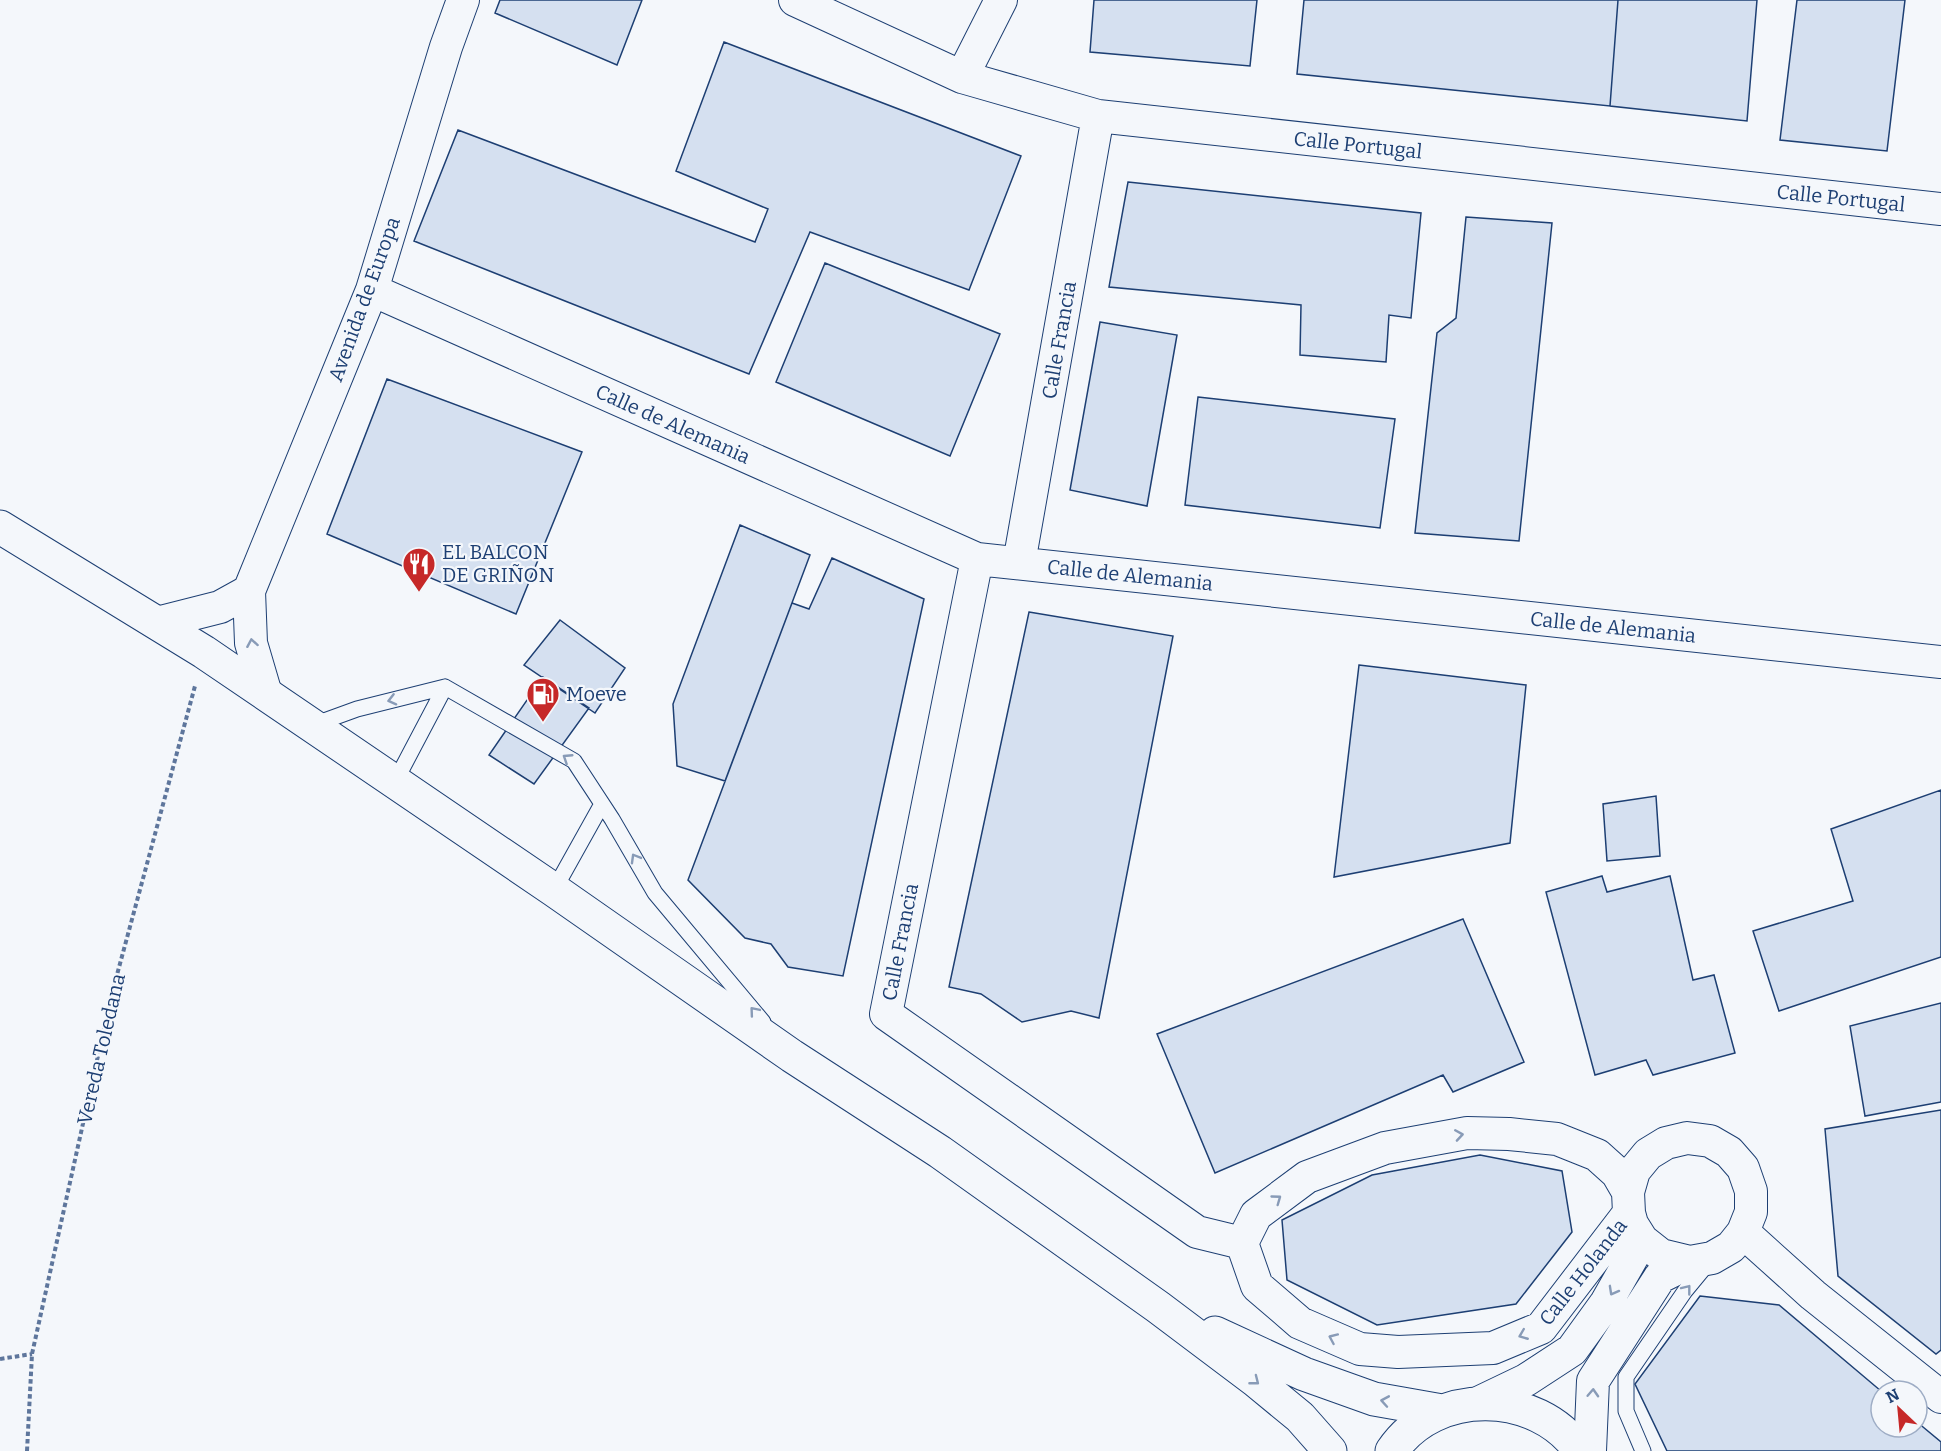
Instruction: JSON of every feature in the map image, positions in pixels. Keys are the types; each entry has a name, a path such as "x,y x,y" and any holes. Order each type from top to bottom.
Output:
{"main road":[{"path":"0,527 204,652 554,890 792,1056 940,1152 1158,1307 1300,1417 1330,1451"},
{"path":"1158,1307 1304,1374 1374,1399 1442,1411"},
{"path":"1392,1451 1397,1443 1418,1424 1442,1411 1478,1403 1505,1404 1531,1412 1554,1424 1574,1442 1580,1451"}],"street":[{"path":"446,47 456,0"},
{"name":"Avenida de Europa","path":"266,694 251,643 249,591 372,290 446,47 463,0"},
{"name":"Calle Portugal","path":"795,0 962,76 1098,116 1941,209"},
{"path":"962,76 1001,0"},
{"name":"Calle Francia","path":"1019,563 1098,116"},
{"name":"Calle de Alemania","path":"372,290 977,559 1941,662"},
{"name":"Calle Francia","path":"977,559 886,1014 1197,1232 1242,1243"},
{"path":"156,623 220,607 249,591"},
{"name":"Calle Holanda","path":"1467,1133 1557,1139 1597,1155 1617,1173 1633,1215 1540,1328 1493,1348 1398,1352 1360,1349 1300,1323 1257,1286 1242,1243 1256,1215 1307,1177 1385,1149 1467,1133"},
{"path":"1478,1403 1526,1380 1572,1350 1606,1303 1633,1215 1634,1171 1648,1154 1666,1143 1687,1138 1710,1141 1729,1152 1743,1168 1751,1191 1751,1212 1743,1232 1731,1247 1660,1276 1593,1381 1590,1451"},
{"path":"1633,1215 1661,1256 1701,1260"},
{"path":"1743,1232 1813,1295 1941,1397"}],"lane":[{"path":"395,782 445,687"},
{"path":"312,726 357,709 445,687 574,761 655,893 792,1056"},
{"path":"554,890 602,804"},
{"path":"1643,1451 1626,1411 1626,1377 1685,1291 1701,1260"}],"path":[{"name":"Vereda Toledana","path":"27,1451 32,1354 111,997 204,652"},
{"path":"0,1359 32,1354"}],"building":[{"path":"500,0 642,0 617,65 495,13"},
{"path":"1094,0 1257,0 1250,66 1090,52"},
{"path":"1304,0 1618,0 1610,106 1297,74"},
{"path":"1618,0 1757,0 1747,121 1610,106"},
{"path":"1797,0 1905,0 1887,151 1780,140"},
{"path":"724,42 1021,156 969,290 810,232 749,374 414,241 458,130 755,242 768,209 676,171"},
{"path":"1128,182 1421,213 1411,318 1389,315 1386,362 1300,355 1301,305 1109,287"},
{"path":"1466,217 1552,223 1519,541 1415,533 1437,333 1456,318"},
{"path":"825,263 1000,334 950,456 776,382"},
{"path":"1100,322 1177,335 1147,506 1070,490"},
{"path":"387,379 582,452 516,614 327,534"},
{"path":"1198,397 1395,419 1380,528 1185,505"},
{"path":"740,525 810,555 725,781 677,766 673,704"},
{"path":"832,558 924,599 843,976 788,967 771,944 745,938 688,880 792,603 809,609"},
{"path":"1029,612 1173,636 1099,1018 1071,1011 1022,1022 981,994 949,987"},
{"path":"560,620 625,668 595,713 524,665"},
{"path":"1359,665 1526,685 1510,843 1334,877"},
{"path":"543,677 589,708 534,784 489,755"},
{"path":"1941,790 1941,957 1779,1011 1753,931 1853,901 1831,829"},
{"path":"1656,796 1660,856 1607,861 1603,804"},
{"path":"1602,876 1607,892 1670,876 1693,980 1714,975 1735,1053 1653,1075 1646,1060 1595,1075 1546,892"},
{"path":"1463,919 1524,1062 1453,1092 1443,1075 1215,1173 1157,1034"},
{"path":"1941,1003 1941,1102 1865,1116 1850,1026"},
{"path":"1941,1110 1941,1350 1936,1354 1838,1276 1825,1129"},
{"path":"1480,1155 1562,1171 1572,1232 1516,1304 1377,1325 1287,1280 1282,1220 1372,1175"},
{"path":"1700,1296 1779,1305 1869,1381 1869,1439 1929,1439 1929,1432 1941,1442 1941,1451 1667,1451 1635,1384"}],"place":[{"name":"EL BALCON DE GRIÑON","path":"419,593"},
{"name":"Moeve","path":"543,723"}]}
